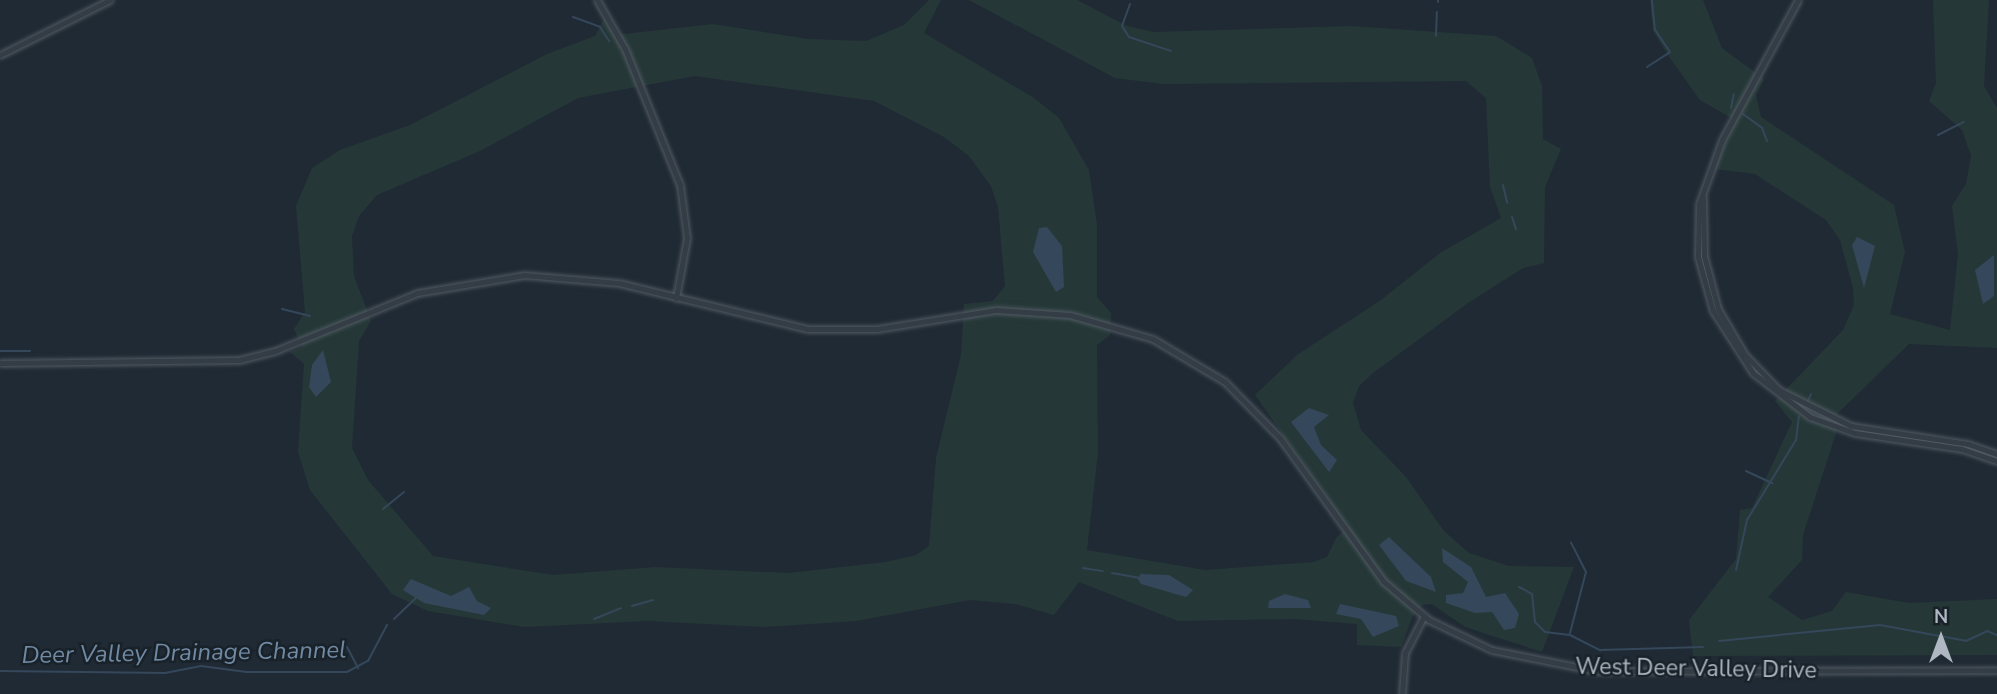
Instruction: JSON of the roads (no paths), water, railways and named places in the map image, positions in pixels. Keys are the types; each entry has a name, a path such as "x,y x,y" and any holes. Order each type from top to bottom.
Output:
{"street":[{"path":"0,55 110,0"},
{"path":"597,0 625,49 680,185 687,238 676,298"},
{"path":"1798,0 1721,140 1703,197 1697,235 1706,291 1730,345 1768,388 1800,411 1841,429 1962,449 1997,461"},
{"path":"1703,197 1704,256 1718,309 1745,355 1779,390 1851,426 1968,444 1997,454"},
{"name":"West Deer Valley Drive","path":"0,363 239,360 275,351 417,292 487,277 594,279 807,329 871,330 966,314 1032,310 1082,317 1145,336 1208,369 1256,411 1391,588 1424,616 1492,650 1578,670 1997,670"},
{"path":"1402,694 1405,653 1424,616"}],"water":[{"path":"1047,227 1062,246 1064,287 1056,292 1033,252 1039,228"},
{"path":"1857,237 1875,246 1864,288 1852,245"},
{"path":"1994,255 1994,296 1983,304 1975,270"},
{"path":"323,350 331,382 316,397 309,387 312,365"},
{"path":"1309,408 1329,415 1314,427 1321,445 1337,460 1329,472 1291,422"},
{"path":"1389,537 1431,577 1436,592 1406,581 1379,545"},
{"path":"1442,548 1471,567 1486,597 1505,593 1519,614 1515,628 1504,630 1492,612 1475,613 1446,603 1446,595 1463,593 1468,582 1443,562"},
{"path":"1141,574 1169,575 1193,590 1186,597 1141,584 1137,578"},
{"path":"411,579 451,596 469,587 477,601 491,608 484,615 424,603 403,590"},
{"path":"1285,594 1308,600 1311,608 1268,608 1269,601"},
{"path":"1340,604 1396,616 1399,626 1373,637 1361,619 1336,614"}],"waterway":[{"path":"1647,67 1670,52 1655,30 1652,0"},
{"path":"1130,4 1122,26 1129,37 1171,51"},
{"path":"1436,36 1437,12"},
{"path":"573,17 600,27 609,41"},
{"path":"1731,108 1734,94"},
{"path":"1743,114 1762,128 1767,141"},
{"path":"1938,135 1964,122"},
{"path":"1503,185 1507,203"},
{"path":"1512,217 1516,229"},
{"path":"282,309 310,316"},
{"path":"0,351 30,351"},
{"path":"1807,403 1811,394"},
{"path":"1736,570 1747,520 1796,440 1799,416"},
{"path":"1746,471 1772,483"},
{"path":"383,509 404,492"},
{"path":"1570,633 1586,572 1571,543"},
{"path":"1083,568 1103,571"},
{"path":"1112,573 1139,578"},
{"path":"1519,587 1532,594 1535,622 1545,632 1570,635 1600,650 1703,647"},
{"name":"Deer Valley Drainage Channel","path":"394,619 416,598"},
{"path":"632,606 653,600"},
{"path":"594,619 621,608"},
{"name":"Deer Valley Drainage Channel","path":"0,671 165,673 201,666 247,672 347,672 368,661 387,625"},
{"path":"1719,641 1880,625 1966,641 1987,631 1997,635"},
{"path":"347,647 358,668"}]}
